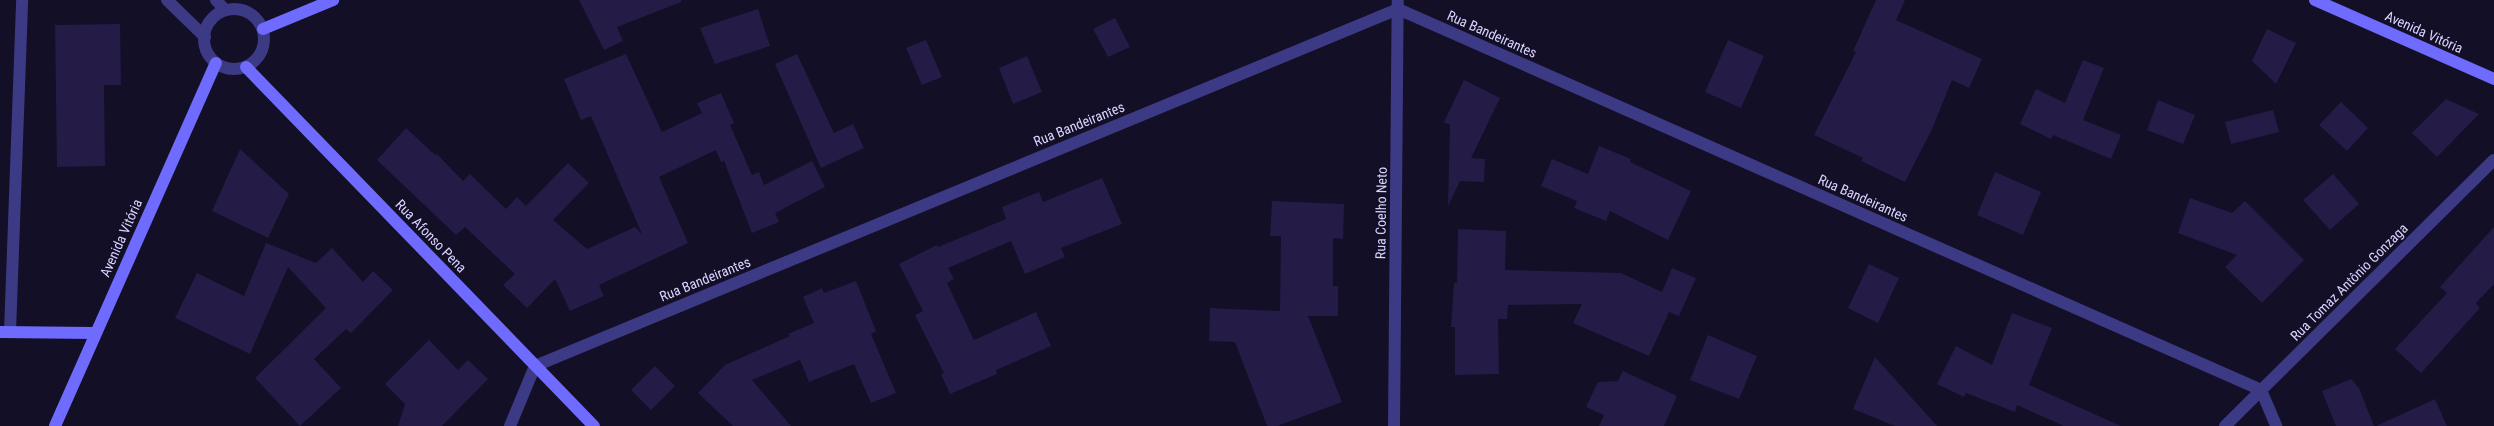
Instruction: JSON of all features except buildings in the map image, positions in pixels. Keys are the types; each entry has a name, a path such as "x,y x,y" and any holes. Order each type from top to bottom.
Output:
{"street":[{"path":"22,0 5,332 94,333"},
{"path":"167,0 204,37"},
{"path":"216,0 248,12 260,22 265,38 260,55 246,67 230,69 216,62 205,47 204,37 211,21 231,6"},
{"path":"263,29 333,0"},
{"name":"Avenida Vitória","path":"2315,0 2494,79"},
{"name":"Rua Bandeirantes","path":"535,366 1398,4 2261,390"},
{"name":"Rua Coelho Neto","path":"1394,426 1398,4"},
{"name":"Avenida Vitória","path":"56,426 94,333 216,62"},
{"name":"Rua Afonso Pena","path":"246,67 594,426"},
{"name":"Rua Tomaz Antônio Gonzaga","path":"2225,426 2494,160"},
{"path":"510,426 535,366"},
{"path":"2261,390 2276,426"}]}
